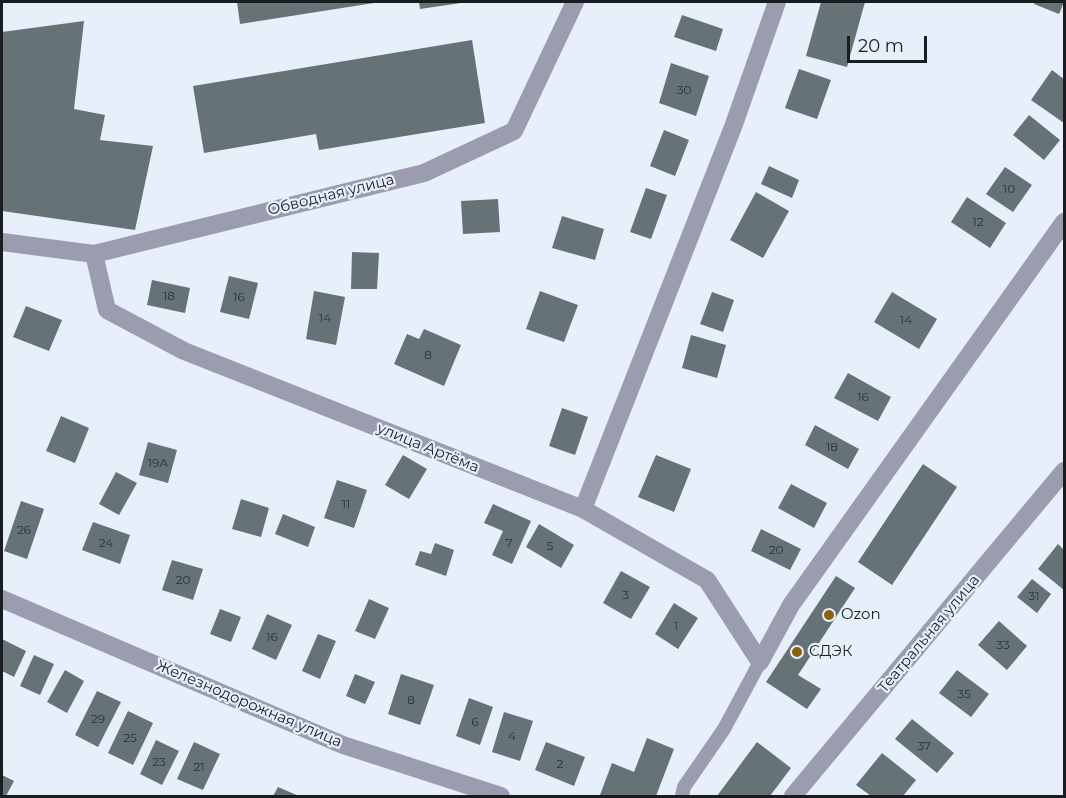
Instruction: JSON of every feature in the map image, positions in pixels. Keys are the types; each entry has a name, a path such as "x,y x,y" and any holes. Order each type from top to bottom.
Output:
{"street":[{"name":"Обводная улица","path":"2,242 94,254 424,173 514,131 575,2"},
{"path":"583,509 733,127 777,2"},
{"path":"760,662 791,605 1065,222"},
{"name":"улица Артёма","path":"94,254 107,310 174,346 583,509 707,580 760,662"},
{"name":"Театральная улица","path":"793,796 1065,471"},
{"name":"Железнодорожная улица","path":"2,599 343,745 501,796"}],"lane":[{"path":"682,796 684,787 724,729 760,662"}],"building":[{"path":"237,2 374,2 374,3 240,24"},
{"path":"419,2 460,2 461,3 420,9"},
{"path":"821,2 865,2 847,67 806,56"},
{"path":"1035,2 1064,2 1059,14 1034,4"},
{"path":"682,15 723,29 716,51 674,37"},
{"path":"84,21 74,109 105,115 100,140 153,146 135,230 2,211 2,32"},
{"path":"472,40 485,123 319,150 316,134 204,153 193,86"},
{"path":"671,63 709,76 696,116 659,103"},
{"path":"799,69 831,80 817,119 785,108"},
{"path":"1052,70 1064,79 1064,123 1031,100"},
{"path":"1029,115 1060,140 1044,160 1013,135"},
{"path":"664,130 689,140 675,176 650,166"},
{"path":"769,166 799,180 792,198 761,184"},
{"path":"1005,167 1032,185 1013,212 986,194"},
{"path":"646,188 667,195 651,239 630,232"},
{"path":"756,192 789,211 763,258 730,240"},
{"path":"967,197 1006,223 990,248 951,222"},
{"path":"498,199 500,232 463,234 461,201"},
{"path":"562,216 604,229 595,260 552,248"},
{"path":"352,252 379,253 377,289 351,289"},
{"path":"229,276 258,283 249,319 220,312"},
{"path":"152,280 190,288 185,313 147,305"},
{"path":"314,291 345,297 336,345 306,339"},
{"path":"540,291 578,305 564,342 526,329"},
{"path":"712,292 734,300 723,332 700,324"},
{"path":"892,292 937,319 919,349 874,322"},
{"path":"26,306 62,320 49,351 13,337"},
{"path":"424,329 461,345 444,386 394,364 407,334 419,339"},
{"path":"691,335 726,345 717,378 682,368"},
{"path":"848,373 891,397 878,421 834,398"},
{"path":"562,408 588,417 575,455 549,446"},
{"path":"61,416 89,428 75,463 46,451"},
{"path":"815,425 859,449 848,469 805,445"},
{"path":"148,442 177,450 168,483 139,475"},
{"path":"403,455 427,469 409,499 385,485"},
{"path":"656,455 691,469 674,512 638,497"},
{"path":"923,464 957,487 892,585 858,562"},
{"path":"116,472 137,483 119,515 99,504"},
{"path":"337,480 367,490 354,528 324,518"},
{"path":"791,484 827,503 814,528 778,508"},
{"path":"241,499 269,508 261,537 232,529"},
{"path":"21,501 44,509 27,559 4,551"},
{"path":"493,504 531,521 512,564 492,555 503,531 484,523"},
{"path":"283,514 315,527 308,547 275,534"},
{"path":"93,522 130,535 120,564 82,550"},
{"path":"539,524 574,545 561,568 526,547"},
{"path":"761,529 801,549 790,570 751,551"},
{"path":"435,543 454,550 446,576 415,565 420,551 431,554"},
{"path":"1058,544 1064,550 1064,590 1038,569"},
{"path":"172,560 203,569 193,600 162,590"},
{"path":"621,571 650,587 631,619 603,603"},
{"path":"836,576 855,588 798,675 821,689 807,709 766,682"},
{"path":"1032,579 1051,594 1037,613 1017,597"},
{"path":"369,599 389,608 375,639 355,631"},
{"path":"674,603 698,618 678,649 655,634"},
{"path":"220,609 241,617 231,642 210,634"},
{"path":"267,614 292,625 276,660 252,649"},
{"path":"999,621 1027,646 1007,670 978,645"},
{"path":"318,634 336,641 320,679 302,671"},
{"path":"2,639 26,651 14,677 2,671"},
{"path":"34,655 54,664 40,695 20,686"},
{"path":"65,670 84,681 67,713 47,702"},
{"path":"957,670 989,694 971,717 939,693"},
{"path":"355,674 375,682 365,704 346,696"},
{"path":"401,674 434,685 420,725 388,714"},
{"path":"97,691 121,702 98,747 75,735"},
{"path":"469,698 493,707 480,745 456,736"},
{"path":"128,711 153,723 133,765 108,753"},
{"path":"504,712 533,721 520,761 492,752"},
{"path":"912,719 954,753 937,773 895,739"},
{"path":"647,738 674,749 656,796 600,795 612,763 634,772"},
{"path":"156,740 179,751 162,785 140,774"},
{"path":"194,742 220,754 203,790 177,779"},
{"path":"546,742 585,757 574,786 535,770"},
{"path":"757,742 791,768 770,796 717,796"},
{"path":"882,753 916,780 903,796 871,796 856,785"},
{"path":"2,775 14,781 6,796 2,796"},
{"path":"278,787 299,796 273,796"}],"place":[{"name":"Ozon","path":"829,615"},
{"name":"СДЭК","path":"797,652"}]}
